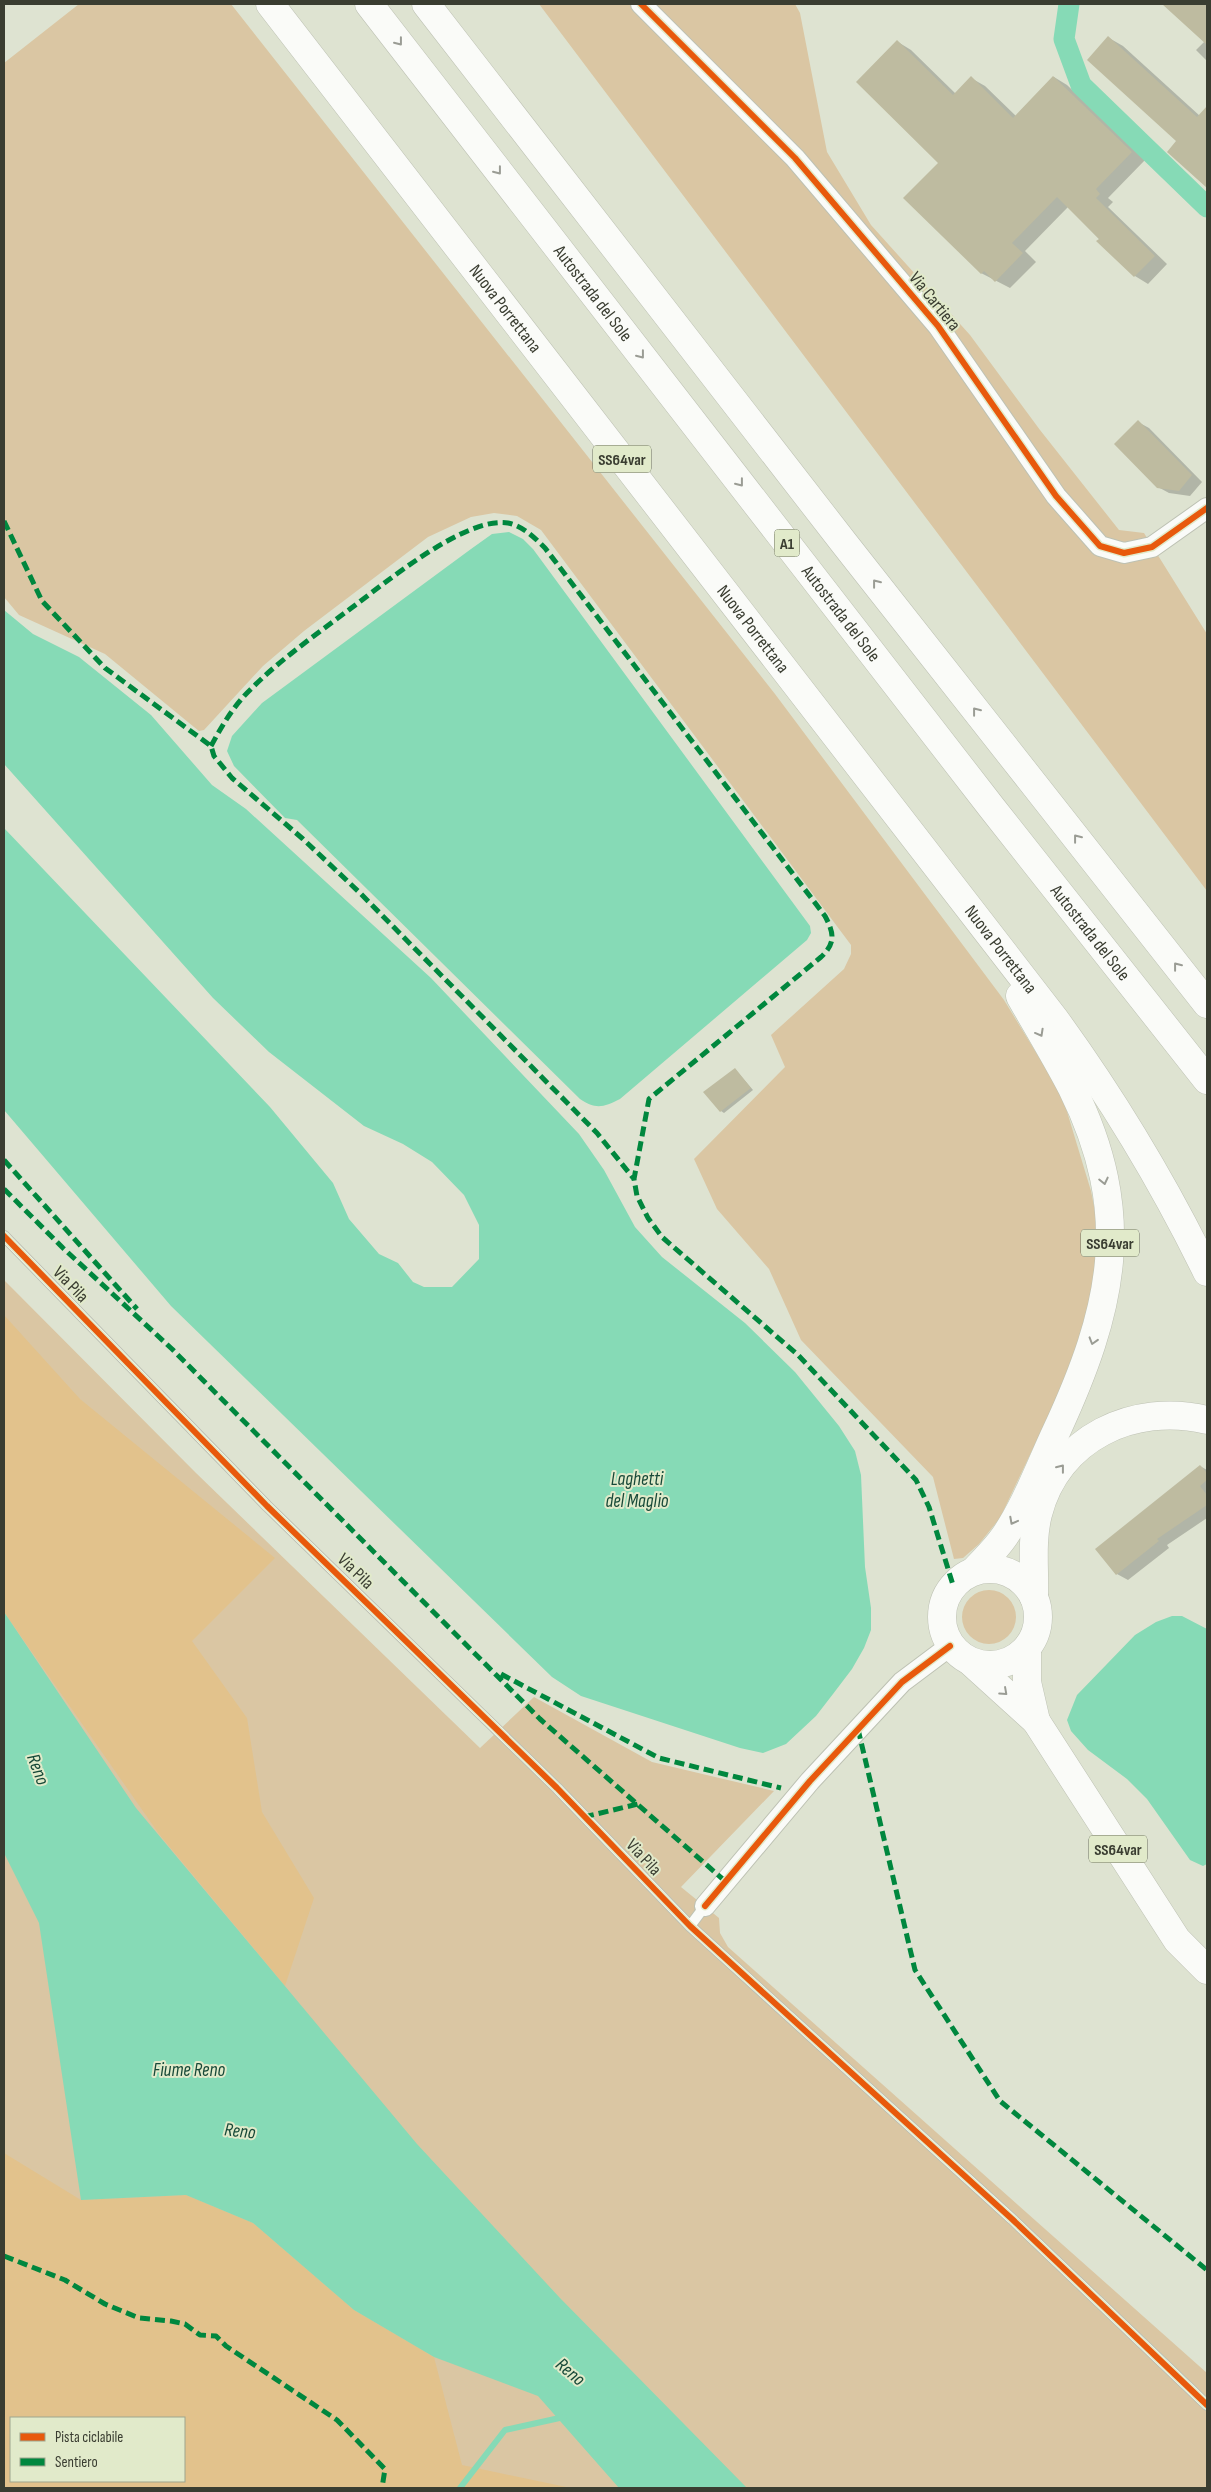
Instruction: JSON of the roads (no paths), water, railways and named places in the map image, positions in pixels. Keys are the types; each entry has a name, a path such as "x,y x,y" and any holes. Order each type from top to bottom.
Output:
{"highway":[{"name":"Nuova Porrettana","path":"270,4 974,914 1101,1083 1146,1157 1207,1272"},
{"name":"Autostrada del Sole","path":"369,4 992,808 1207,1080"},
{"path":"426,4 844,543 1207,1004"},
{"name":"SS64var","path":"974,914 1072,1088 1086,1123 1105,1183 1110,1243 1108,1276 1101,1315 1081,1377 1012,1523 995,1549 974,1571 954,1584 946,1596 942,1608 941,1621 950,1646 960,1656 972,1663 1036,1721 1176,1940 1207,1970"},
{"name":"SS64var","path":"1036,1721 1027,1682 1028,1648 1038,1623 1034,1597 1034,1545 1037,1516 1044,1494 1058,1471 1073,1453 1092,1437 1116,1424 1142,1416 1168,1415 1207,1420"},
{"path":"974,1571 988,1568 1002,1570 1021,1580 1034,1597"},
{"path":"972,1663 987,1666 1002,1664 1016,1658 1028,1648"}],"street":[{"name":"Via Cartiera","path":"641,4 795,158 938,326 1056,496 1100,546 1124,553 1152,547 1207,508"},
{"path":"705,1906 810,1780 902,1682 950,1646"}],"lane":[{"name":"Via Pila","path":"4,1236 267,1506 557,1788 690,1926 1012,2219 1207,2405"},
{"path":"690,1926 705,1906"}],"water":[{"path":"509,532 523,539 533,549 810,926 811,933 807,940 620,1099 600,1106 591,1105 580,1099 297,820 285,818 234,766 227,751 232,736 262,703 492,534"},
{"name":"Laghetti del Maglio","path":"4,610 33,634 79,657 151,715 212,785 246,809 431,978 579,1134 604,1170 635,1227 662,1257 745,1323 795,1372 839,1426 855,1451 861,1475 865,1567 871,1608 871,1630 864,1648 852,1669 816,1716 786,1744 763,1753 740,1748 581,1696 552,1677 171,1306 4,1110 4,828 270,1107 333,1183 349,1219 379,1254 398,1263 413,1282 424,1287 452,1287 479,1259 479,1225 464,1195 432,1162 403,1144 364,1126 269,1052 213,998 4,764"},
{"name":"Fiume Reno","path":"4,1612 136,1808 417,2144 560,2298 747,2488 619,2488 538,2396 434,2357 354,2310 253,2223 186,2195 81,2200 39,1923 4,1853"},
{"path":"1172,1616 1182,1616 1207,1629 1207,1864 1203,1866 1190,1860 1147,1799 1127,1779 1088,1750 1071,1731 1067,1720 1077,1695 1135,1635 1156,1622"}],"waterway":[{"path":"1069,4 1064,39 1081,85 1207,207"},
{"path":"460,2488 505,2430 564,2417"}],"water label":[{"name":"Reno","path":"39,1769"},
{"name":"Reno","path":"240,2130"},
{"name":"Reno","path":"571,2371"}]}
